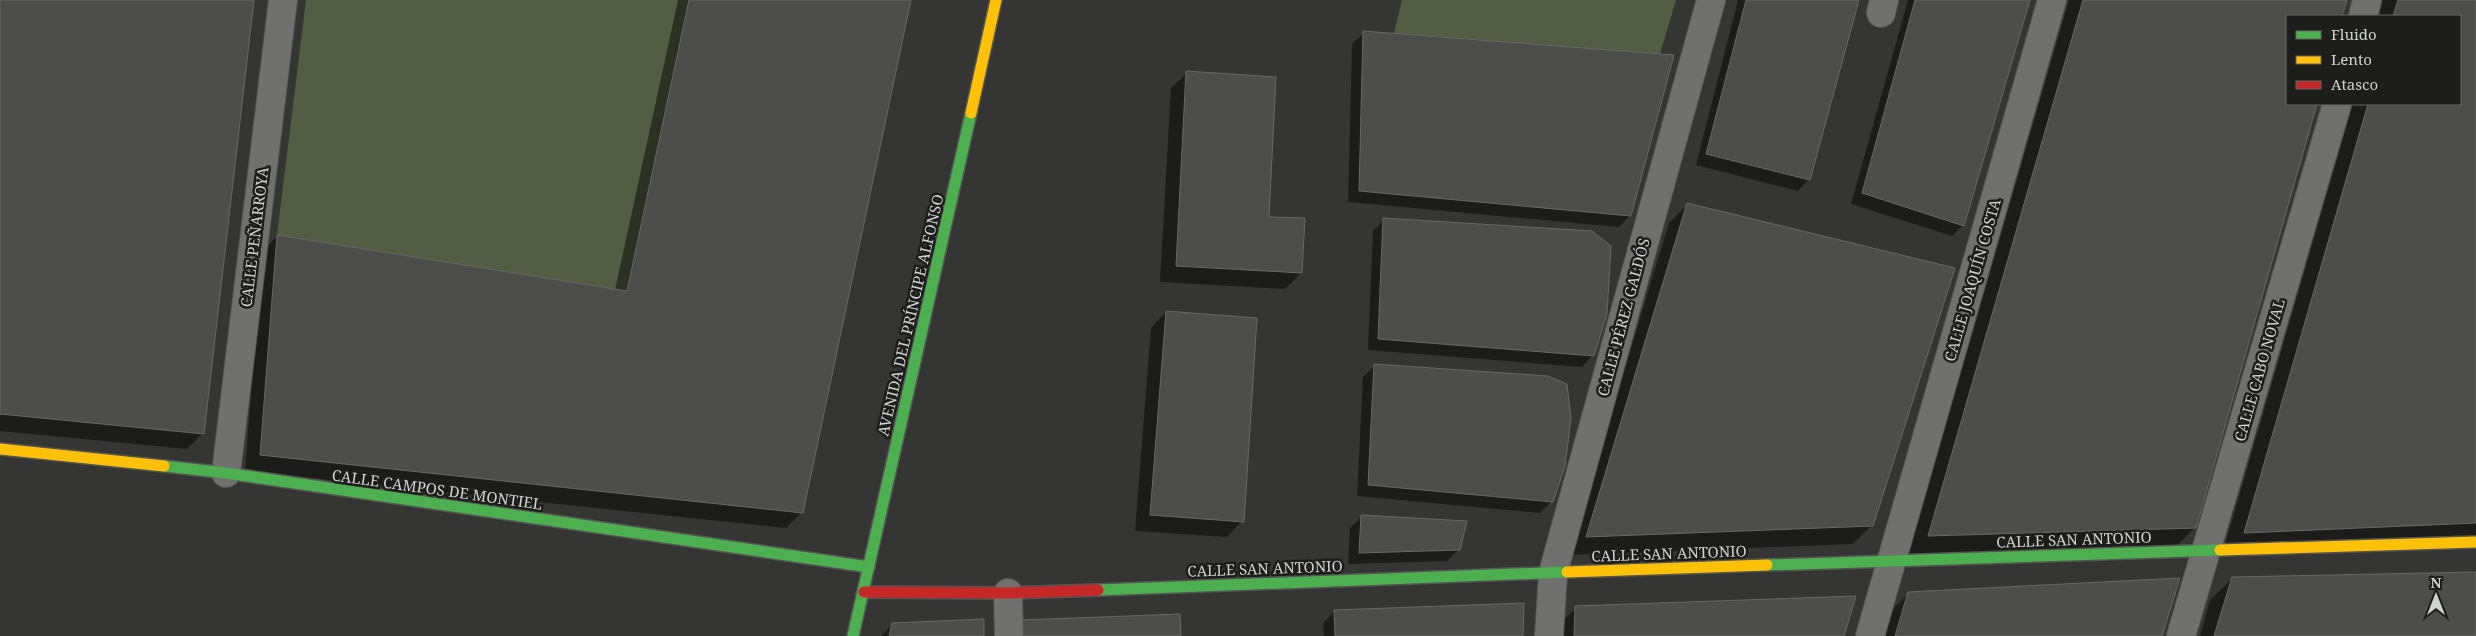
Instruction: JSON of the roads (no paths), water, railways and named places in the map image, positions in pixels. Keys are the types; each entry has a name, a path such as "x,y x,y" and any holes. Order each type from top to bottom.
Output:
{"street":[{"name":"CALLE PEÑARROYA","path":"226,473 283,0"},
{"name":"AVENIDA DEL PRÍNCIPE ALFONSO","path":"854,636 996,0"},
{"name":"CALLE PÉREZ GALDÓS","path":"1549,636 1553,573 1711,0"},
{"name":"CALLE JOAQUÍN COSTA","path":"1870,636 2052,0"},
{"path":"2363,15 2367,0"},
{"name":"CALLE CABO NOVAL","path":"2181,636 2337,105"},
{"name":"CALLE CAMPOS DE MONTIEL","path":"0,449 226,473 870,567"},
{"name":"CALLE SAN ANTONIO","path":"864,592 1008,593 1893,560 2476,542"},
{"path":"1008,593 1009,636"}]}
